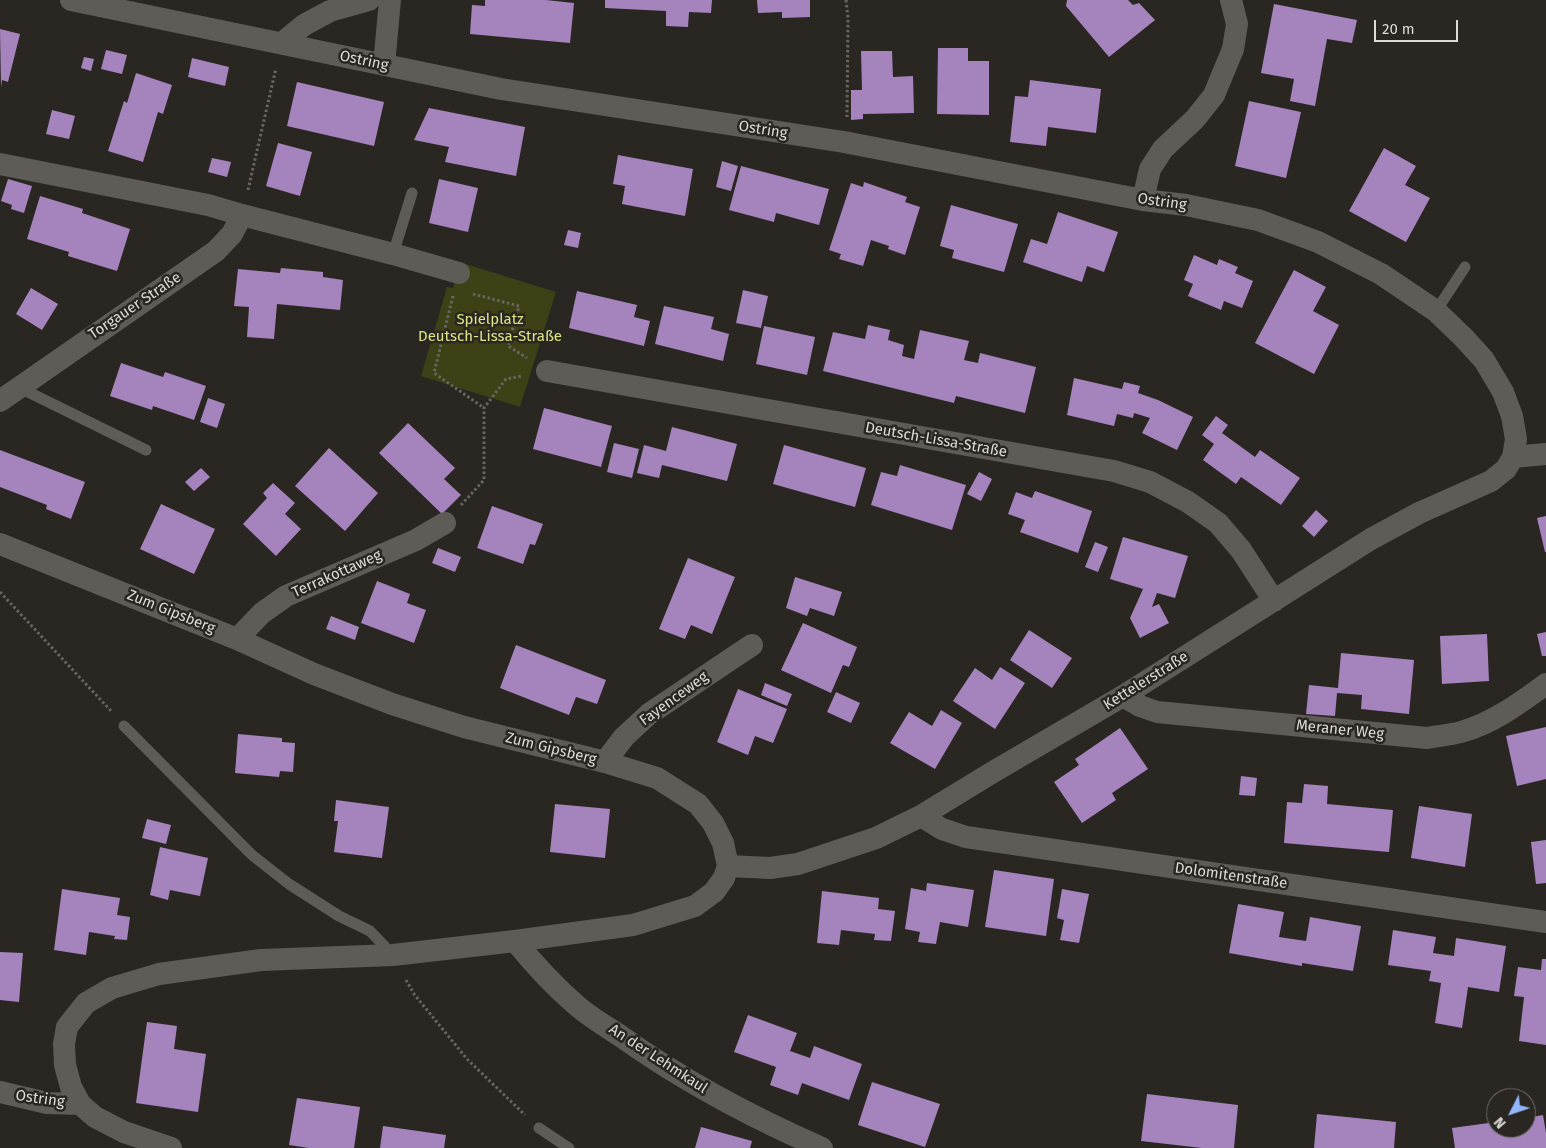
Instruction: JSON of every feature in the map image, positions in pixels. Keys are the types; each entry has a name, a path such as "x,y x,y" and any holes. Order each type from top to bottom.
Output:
{"street":[{"name":"Ostring","path":"72,0 501,89 844,142 1142,200 1186,205 1258,220 1318,242 1381,274 1436,311 1484,360 1503,392 1512,416 1516,439 1513,457"},
{"path":"282,43 304,25 330,11 369,0"},
{"path":"384,65 390,0"},
{"path":"1142,200 1150,169 1163,149 1194,119 1214,95 1233,49 1237,24 1231,0"},
{"path":"0,164 208,204 242,215 459,273"},
{"name":"Torgauer Straße","path":"0,400 216,250 232,234 242,215"},
{"name":"Deutsch-Lissa-Straße","path":"547,371 1114,471 1150,482 1188,502 1218,524 1242,550 1274,600"},
{"path":"1513,457 1546,454"},
{"name":"Kettelerstraße","path":"728,866 770,868 798,864 876,838 921,816 1123,696 1371,539 1419,513 1490,481 1506,469 1513,457"},
{"name":"Terrakottaweg","path":"237,639 262,613 286,596 416,540 445,522"},
{"name":"Zum Gipsberg","path":"0,544 237,639 314,674 392,704 464,727 604,762 657,778 698,804 713,823 723,843 728,866"},
{"name":"Fayenceweg","path":"604,762 624,737 649,714 752,645"},
{"name":"Meraner Weg","path":"1123,696 1140,706 1157,712 1426,738 1461,732 1484,724 1518,705 1546,684"},
{"name":"Dolomitenstraße","path":"921,816 942,830 966,837 1546,922"},
{"path":"171,1148 124,1132 95,1117 80,1104 71,1087 65,1065 64,1044 67,1027 86,1003 112,988 160,974 261,960 393,955 633,925 695,906 714,892 724,878 728,866"},
{"name":"An der Lehmkaul","path":"515,941 535,965 576,1005 638,1049 709,1093 822,1148"},
{"name":"Ostring","path":"0,1092 47,1103 80,1104"}],"lane":[{"path":"393,254 412,193"},
{"path":"1436,311 1465,267"},
{"path":"18,387 146,450"},
{"path":"124,726 252,855 289,884 339,916 370,931 393,955"},
{"path":"539,1128 569,1148"}],"path":[{"path":"846,0 848,18 847,111"},
{"path":"250,181 276,66"},
{"path":"459,273 472,294 519,306 508,346"},
{"path":"459,273 434,373 484,408"},
{"path":"445,522 484,480 484,408 506,379 547,371"},
{"path":"0,592 124,726"},
{"path":"393,955 414,994 468,1059 539,1128"}],"green space":[{"name":"Spielplatz Deutsch-Lissa-Straße","path":"459,262 556,292 520,407 421,376 447,287 453,288"}],"building":[{"path":"485,0 546,0 574,3 570,43 470,34 472,5 485,6"},
{"path":"605,0 712,0 711,13 689,12 688,27 666,26 666,11 605,8"},
{"path":"757,0 810,0 810,17 782,18 782,12 758,13"},
{"path":"1067,0 1128,0 1133,5 1139,3 1155,20 1109,57 1066,6"},
{"path":"1274,4 1357,20 1352,43 1327,39 1315,106 1290,101 1294,79 1261,73"},
{"path":"0,29 20,34 8,82 2,80 1,87"},
{"path":"938,48 968,48 968,61 989,61 989,115 937,114"},
{"path":"106,50 127,55 122,74 101,69"},
{"path":"861,51 892,51 893,77 913,76 914,113 863,114 863,119 851,120 851,90 862,90"},
{"path":"84,57 94,59 91,71 81,68"},
{"path":"192,58 229,67 225,86 188,77"},
{"path":"136,73 172,85 163,114 158,112 143,162 108,151 124,101 127,103"},
{"path":"1030,80 1101,89 1096,133 1048,127 1046,146 1010,142 1015,96 1028,97"},
{"path":"297,82 384,102 374,146 287,126"},
{"path":"1249,101 1301,112 1286,178 1235,166"},
{"path":"429,108 525,127 516,176 445,162 449,147 414,140"},
{"path":"52,110 75,116 69,139 46,134"},
{"path":"278,143 312,152 300,196 266,186"},
{"path":"1384,148 1416,166 1405,185 1430,198 1406,242 1349,211"},
{"path":"618,155 693,169 685,216 622,204 625,186 613,184"},
{"path":"212,158 231,162 227,177 208,172"},
{"path":"722,161 738,166 731,191 716,187"},
{"path":"741,166 829,189 819,225 776,213 774,222 729,210"},
{"path":"8,179 32,186 24,213 11,209 12,205 1,201"},
{"path":"439,179 478,188 468,232 429,223"},
{"path":"864,182 907,197 905,202 920,207 905,255 888,249 889,246 871,240 863,266 839,259 841,254 829,250 851,183 863,187"},
{"path":"40,196 83,209 82,213 130,229 117,271 68,256 69,252 27,239"},
{"path":"951,205 1018,224 1004,272 952,258 954,250 940,246"},
{"path":"1058,212 1118,232 1104,272 1087,266 1082,282 1023,262 1031,239 1047,244"},
{"path":"568,230 581,233 578,248 564,245"},
{"path":"1194,255 1217,265 1219,259 1238,267 1235,273 1253,281 1242,308 1224,301 1221,310 1188,296 1193,284 1184,280"},
{"path":"281,268 323,272 323,277 343,280 340,310 277,304 274,339 247,337 249,307 234,306 238,269 280,273"},
{"path":"1294,270 1326,287 1313,311 1339,325 1314,374 1255,343"},
{"path":"31,288 58,304 42,330 16,314"},
{"path":"743,290 768,296 761,328 736,323"},
{"path":"577,291 637,305 634,317 650,321 644,346 569,328"},
{"path":"664,306 714,317 711,329 729,334 723,361 655,344"},
{"path":"868,325 890,330 888,340 904,345 902,356 914,359 920,330 969,341 964,360 978,363 980,353 1036,367 1025,413 956,396 954,403 823,371 833,332 865,339"},
{"path":"764,326 815,337 807,375 756,364"},
{"path":"121,363 163,377 165,372 206,386 194,420 153,406 152,410 110,396"},
{"path":"1074,378 1122,389 1124,382 1140,386 1138,393 1158,400 1193,417 1177,450 1142,433 1150,418 1134,413 1133,418 1117,414 1114,426 1067,415"},
{"path":"208,398 225,404 217,428 200,422"},
{"path":"544,408 612,426 601,467 533,449"},
{"path":"1216,416 1228,425 1222,433 1255,457 1260,450 1300,478 1281,505 1241,477 1236,484 1203,460 1214,444 1202,435"},
{"path":"408,423 455,468 444,479 461,495 442,514 379,453"},
{"path":"672,427 737,444 727,481 662,465 659,478 637,473 644,445 666,451"},
{"path":"614,443 639,449 632,478 607,472"},
{"path":"784,445 866,468 855,507 773,484"},
{"path":"329,448 378,493 345,531 295,486"},
{"path":"0,450 85,482 71,519 46,509 47,505 0,487"},
{"path":"900,465 966,485 952,530 871,505 881,472 897,476"},
{"path":"201,468 210,477 194,491 185,482"},
{"path":"979,472 992,479 981,501 967,494"},
{"path":"273,483 295,503 285,514 301,529 276,556 243,524 267,498 263,493"},
{"path":"1035,491 1092,511 1078,553 1020,532 1025,520 1008,514 1016,492 1032,498"},
{"path":"161,504 215,529 194,574 140,549"},
{"path":"492,506 543,524 535,545 530,544 523,564 477,548"},
{"path":"1316,510 1328,521 1314,537 1302,526"},
{"path":"1546,516 1546,552 1545,552 1537,518"},
{"path":"1123,537 1188,556 1175,598 1157,593 1152,607 1159,604 1169,623 1140,638 1130,618 1143,589 1110,579"},
{"path":"1095,542 1108,547 1098,572 1085,567"},
{"path":"438,548 461,557 455,572 432,563"},
{"path":"688,558 735,577 712,634 691,625 685,639 659,629"},
{"path":"795,577 842,592 834,616 810,608 807,616 786,608"},
{"path":"377,581 410,594 407,603 426,610 414,643 361,623"},
{"path":"331,616 359,627 355,640 326,629"},
{"path":"803,623 857,647 849,667 843,665 831,693 781,670"},
{"path":"1029,630 1072,658 1052,688 1010,660"},
{"path":"1546,632 1546,656 1542,656 1537,634"},
{"path":"1487,634 1489,681 1442,684 1440,636"},
{"path":"516,645 606,680 597,704 576,697 569,715 500,688"},
{"path":"1341,653 1414,660 1409,714 1361,709 1362,695 1337,693 1335,716 1306,714 1309,685 1338,688"},
{"path":"1000,667 1025,683 995,729 953,701 975,668 992,680"},
{"path":"765,683 792,694 787,706 761,695"},
{"path":"738,689 787,709 773,743 755,736 748,755 717,742"},
{"path":"836,692 860,703 851,723 827,712"},
{"path":"941,710 962,723 935,769 890,743 909,712 932,726"},
{"path":"1546,727 1546,779 1517,786 1506,736"},
{"path":"1120,728 1148,769 1112,793 1116,800 1082,823 1054,782 1079,765 1075,759"},
{"path":"238,734 282,738 282,742 295,743 293,772 280,771 279,777 235,773"},
{"path":"1241,776 1257,778 1255,796 1239,795"},
{"path":"1304,784 1328,786 1327,804 1393,810 1389,852 1284,843 1287,802 1302,803"},
{"path":"336,800 389,807 382,858 334,852 338,821 334,821"},
{"path":"555,804 610,809 605,858 550,852"},
{"path":"1419,806 1472,814 1465,867 1411,858"},
{"path":"147,819 171,825 166,844 142,838"},
{"path":"1546,840 1546,883 1536,884 1531,842"},
{"path":"160,847 208,858 200,896 170,890 168,900 150,895"},
{"path":"994,870 1054,879 1046,936 985,927"},
{"path":"927,883 974,890 968,927 940,922 936,944 918,942 920,932 905,929 911,888 926,891"},
{"path":"62,889 120,898 117,915 130,917 127,940 114,939 115,936 89,932 86,955 54,950"},
{"path":"1062,889 1089,894 1079,943 1060,940 1064,920 1057,918"},
{"path":"822,891 879,898 878,909 895,911 891,941 874,940 875,934 841,930 839,945 817,943"},
{"path":"1238,904 1284,912 1279,937 1306,941 1310,917 1361,926 1353,971 1302,963 1302,966 1229,953"},
{"path":"1393,930 1436,937 1433,953 1454,956 1456,938 1506,946 1499,992 1468,987 1462,1028 1435,1023 1441,983 1429,981 1431,971 1388,965"},
{"path":"0,952 23,953 19,1002 0,1000"},
{"path":"1542,959 1546,959 1546,1045 1519,1041 1524,997 1514,996 1518,967 1541,970"},
{"path":"748,1015 797,1033 790,1051 810,1058 814,1046 862,1064 849,1100 802,1083 798,1095 770,1085 776,1067 734,1052"},
{"path":"147,1022 177,1026 174,1049 206,1054 198,1112 136,1103"},
{"path":"872,1082 940,1104 925,1147 858,1125"},
{"path":"1147,1094 1238,1105 1234,1148 1202,1148 1141,1141"},
{"path":"297,1098 360,1107 354,1148 309,1148 289,1145"},
{"path":"1317,1114 1396,1122 1394,1148 1314,1148"},
{"path":"1543,1115 1546,1148 1455,1148 1452,1128 1486,1123 1486,1138 1536,1138 1536,1116"},
{"path":"383,1126 446,1135 444,1148 380,1148"},
{"path":"701,1127 752,1141 750,1148 695,1148"}]}
